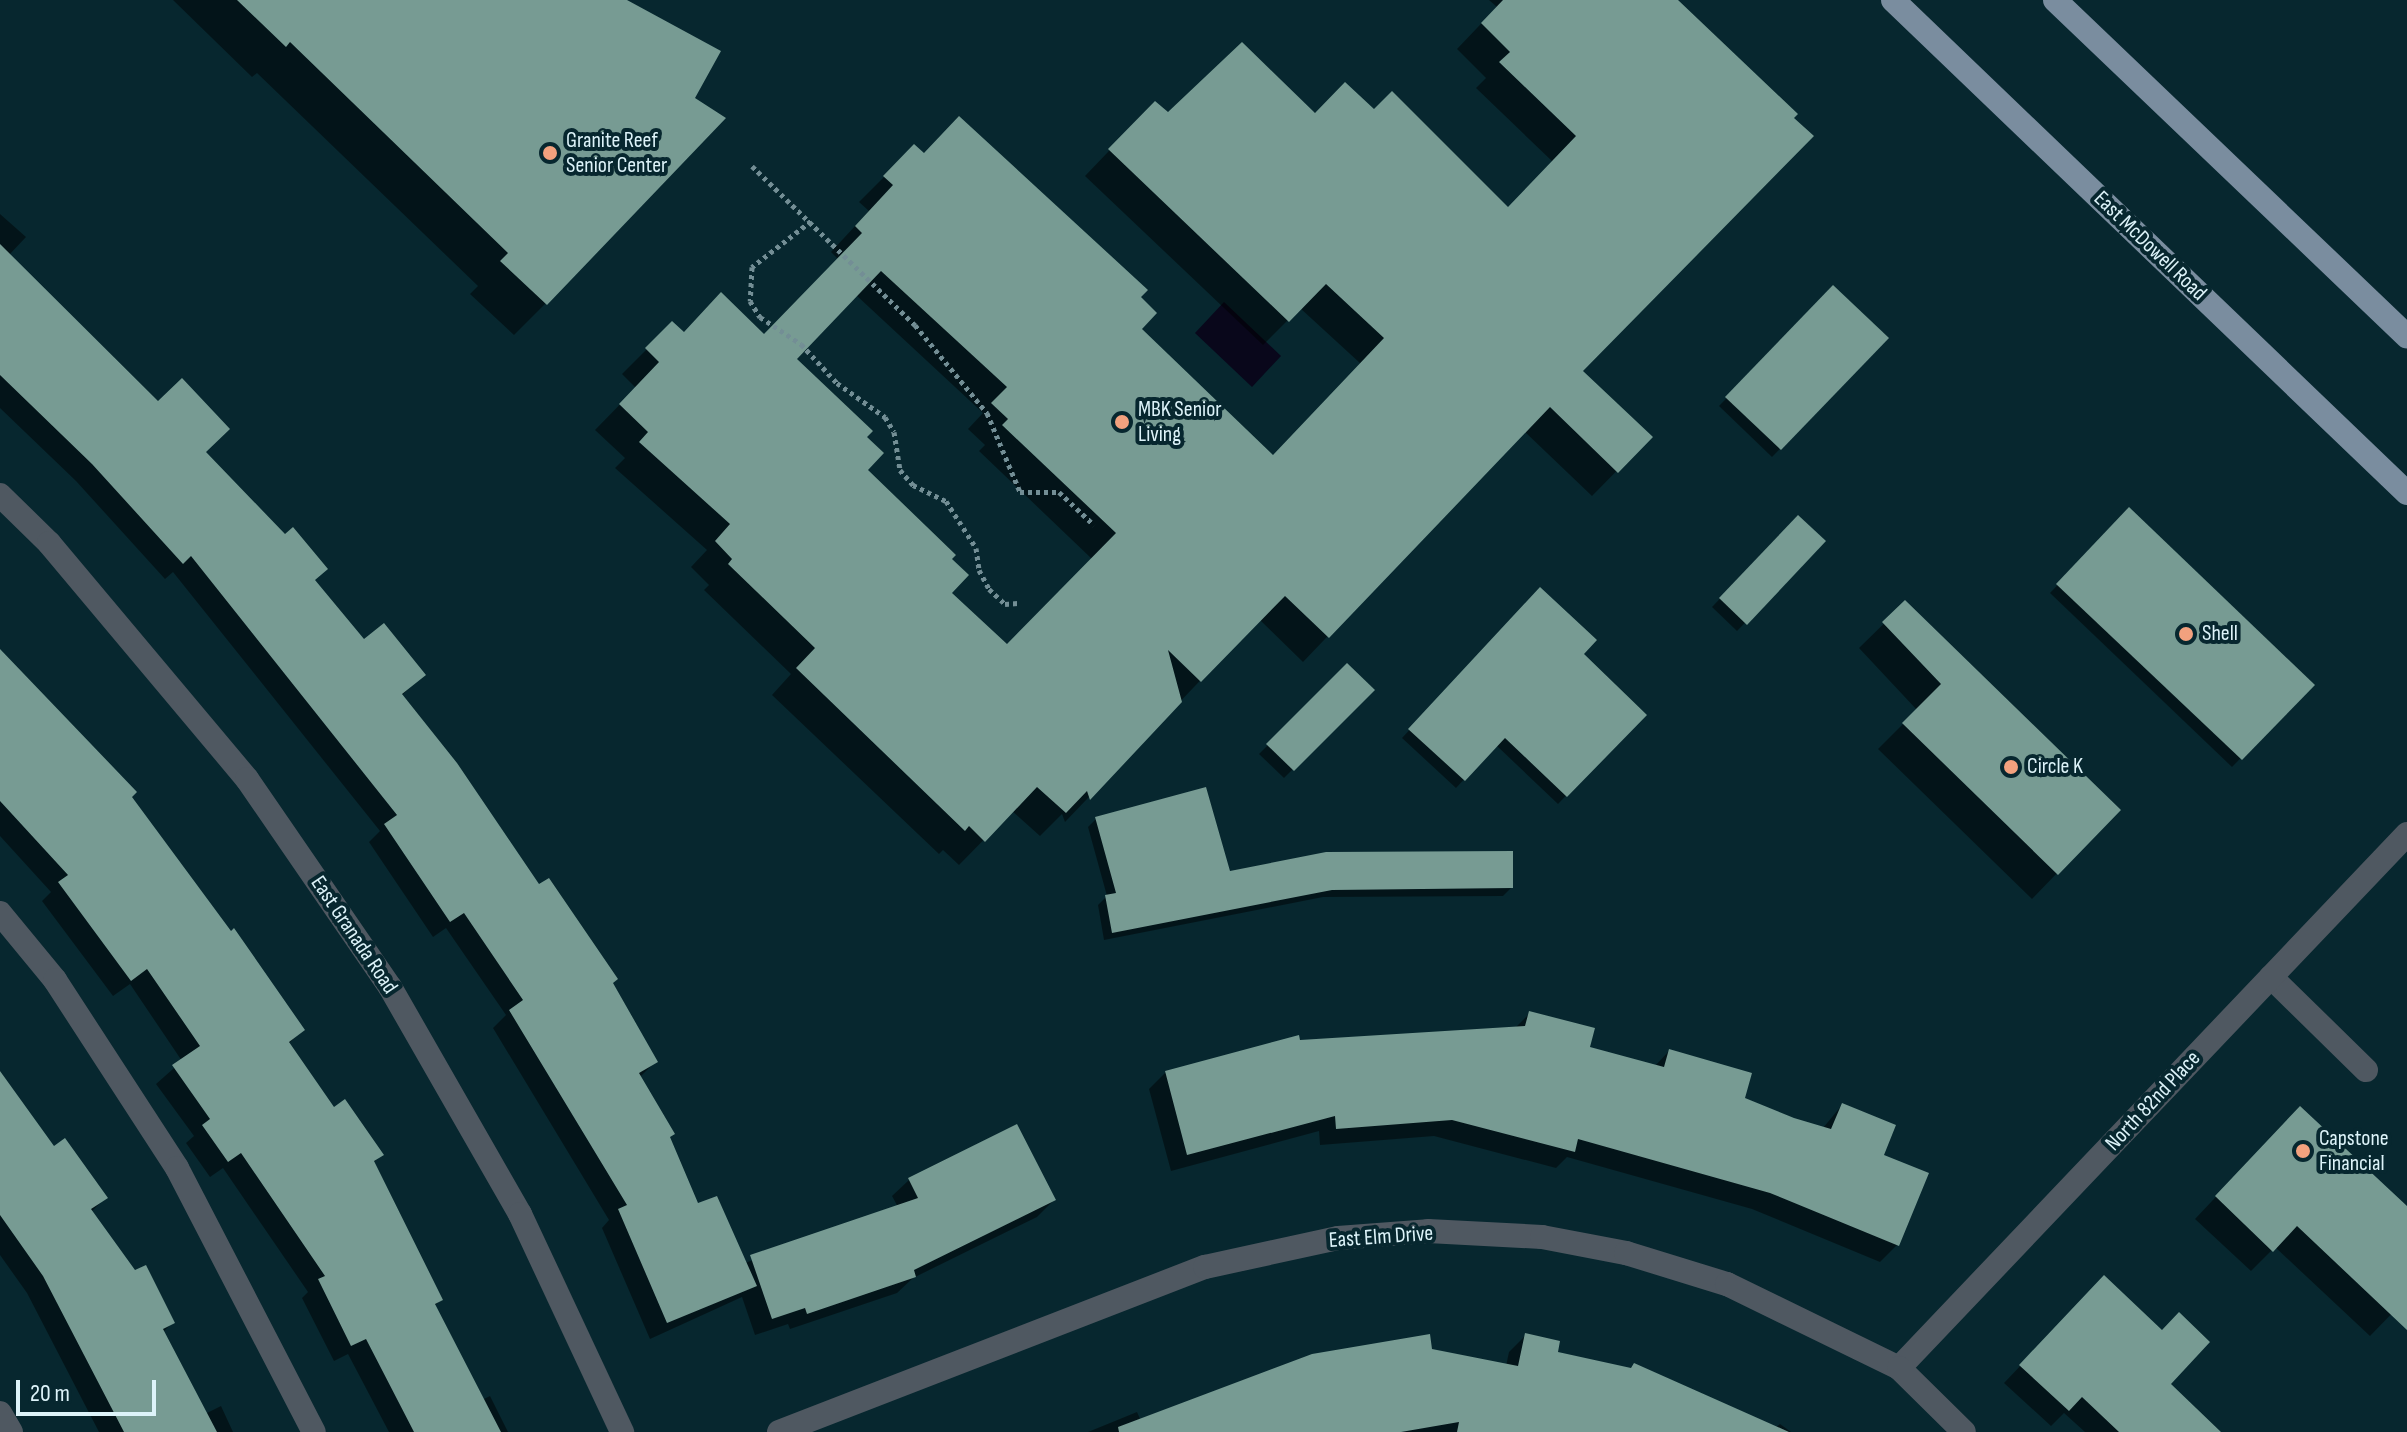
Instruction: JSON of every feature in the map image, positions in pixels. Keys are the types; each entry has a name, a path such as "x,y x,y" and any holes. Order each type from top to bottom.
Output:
{"main road":[{"name":"East McDowell Road","path":"1893,0 2407,493"},
{"path":"2055,0 2407,336"}],"street":[{"name":"East Granada Road","path":"0,495 49,543 247,779 390,987 520,1214 622,1432"},
{"name":"North 82nd Place","path":"1899,1368 2407,834"},
{"path":"0,913 55,980 177,1168 314,1432"},
{"path":"2271,977 2366,1070"},
{"name":"East Elm Drive","path":"779,1432 1205,1267 1338,1238 1428,1231 1542,1237 1626,1253 1727,1284 1899,1368 1964,1432"},
{"path":"0,1413 11,1432"}],"path":[{"path":"752,166 915,325 987,413 1020,492 1059,492 1094,525"},
{"path":"811,221 752,267 750,301 760,317 782,329 837,383 885,417 894,432 900,470 913,485 946,501 970,536 989,589 1005,604 1018,603"}],"water":[{"path":"1224,302 1281,356 1252,387 1195,333"}],"building":[{"name":"Granite Reef Senior Center","path":"237,0 627,0 721,51 695,98 726,118 547,305 500,261 508,253 290,42 286,47"},
{"name":"MBK Senior Living","path":"1503,0 1678,0 1798,114 1794,118 1814,136 1583,371 1653,437 1618,473 1550,407 1329,638 1285,596 1201,682 1168,650 1182,702 1090,800 1087,791 1066,813 1037,787 985,842 969,826 965,831 796,668 815,648 728,564 732,559 715,541 730,524 639,442 648,432 619,404 659,362 645,348 672,321 684,332 721,292 764,334 862,233 855,226 893,185 883,176 914,144 924,153 959,116 1148,290 1141,297 1157,313 1142,329 1273,455 1384,338 1326,284 1289,322 1108,149 1155,101 1168,112 1242,42 1315,113 1345,82 1374,109 1392,91 1508,207 1576,136 1499,62 1510,52 1481,23","holes":["881,271 1007,387 991,403 1008,419 1002,425 1116,533 1007,644 952,593 969,575 952,559 956,555 868,470 884,453 867,437 873,431 797,359"]},
{"path":"0,244 158,401 182,378 230,429 206,452 285,534 293,527 328,569 315,580 364,639 384,623 426,675 402,694 457,763 539,884 549,878 618,979 613,983 658,1062 639,1073 675,1134 670,1137 698,1203 717,1196 757,1286 667,1323 618,1209 627,1205 509,1010 523,1000 464,913 450,922 384,824 397,815 191,556 183,564 92,464 0,375"},
{"path":"1833,285 1889,338 1781,450 1725,397"},
{"name":"Shell","path":"2129,507 2315,685 2242,760 2056,584"},
{"path":"1798,515 1826,541 1747,625 1719,598"},
{"path":"1540,587 1597,640 1584,654 1647,715 1567,797 1505,738 1465,781 1408,729"},
{"name":"Circle K","path":"1905,600 2121,810 2058,875 1902,723 1941,684 1882,622"},
{"path":"0,649 137,792 132,797 231,931 234,928 305,1030 289,1042 334,1107 345,1099 384,1155 374,1161 443,1300 435,1304 501,1432 414,1432 366,1339 351,1346 318,1279 325,1276 241,1153 228,1162 202,1125 210,1119 172,1065 200,1046 147,969 131,981 58,882 68,875 0,801"},
{"path":"1347,663 1375,690 1294,771 1266,744"},
{"path":"1206,787 1230,871 1326,852 1513,851 1513,888 1332,890 1112,933 1105,895 1116,893 1095,817"},
{"path":"1529,1011 1595,1028 1590,1047 1664,1067 1669,1049 1752,1073 1745,1098 1794,1118 1831,1129 1842,1103 1896,1125 1884,1155 1929,1173 1899,1246 1770,1193 1578,1139 1575,1152 1452,1120 1336,1129 1335,1116 1187,1155 1165,1071 1299,1035 1300,1040 1525,1026"},
{"path":"0,1071 54,1146 65,1138 108,1198 91,1209 135,1270 146,1265 175,1323 163,1329 217,1432 124,1432 43,1276 0,1215"},
{"name":"Capstone Financial","path":"2300,1106 2407,1206 2407,1330 2297,1226 2273,1252 2215,1196"},
{"path":"1017,1124 1056,1200 914,1270 916,1277 807,1314 805,1308 772,1319 750,1255 918,1198 908,1178"},
{"path":"2104,1275 2162,1330 2179,1312 2210,1342 2171,1384 2221,1432 2119,1432 2082,1397 2069,1411 2019,1365"},
{"path":"1525,1333 1560,1341 1558,1352 1631,1368 1634,1363 1789,1432 1457,1432 1459,1422 1401,1432 1119,1432 1118,1427 1312,1354 1430,1334 1432,1349 1518,1366"}],"place":[{"name":"Granite Reef Senior Center","path":"550,153"},
{"name":"MBK Senior Living","path":"1122,422"},
{"name":"Shell","path":"2186,634"},
{"name":"Circle K","path":"2011,767"},
{"name":"Capstone Financial","path":"2303,1151"}]}
